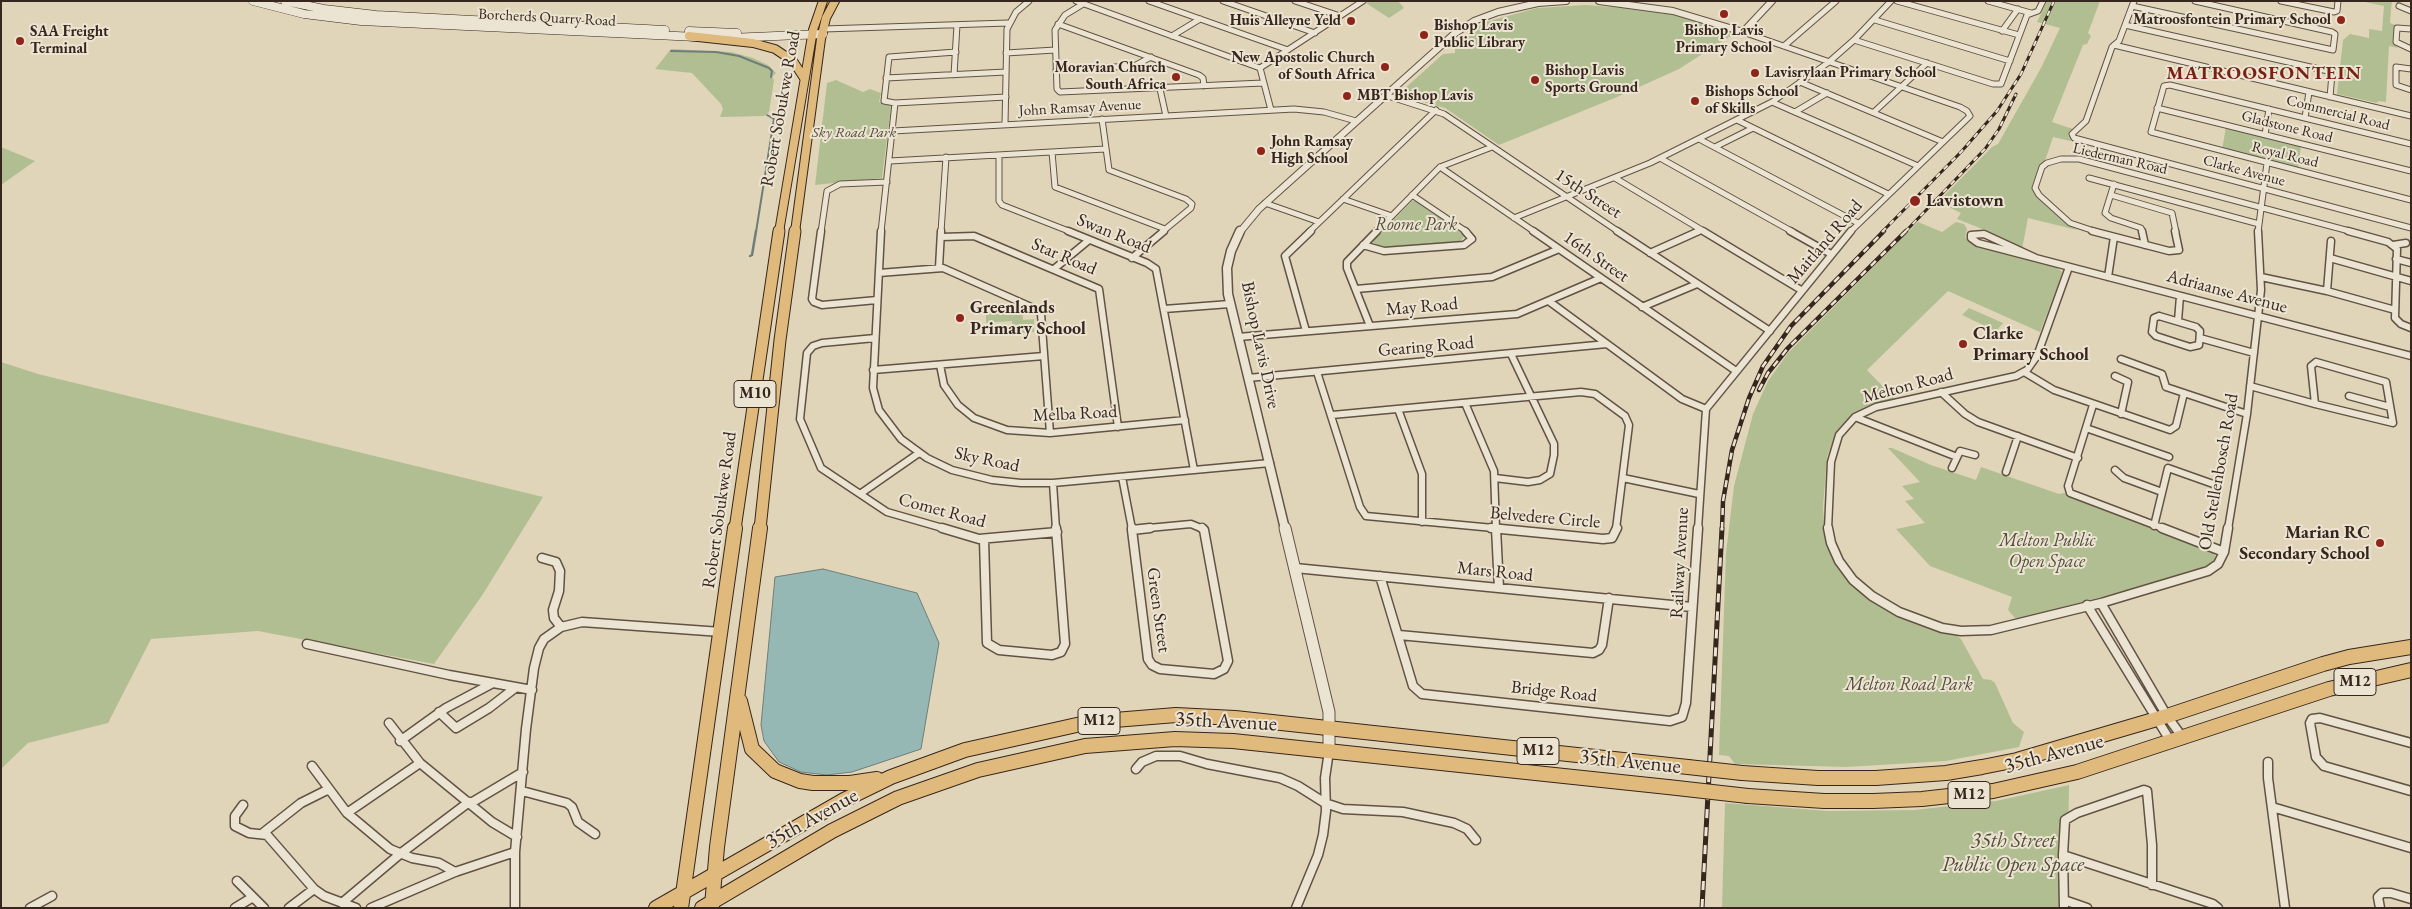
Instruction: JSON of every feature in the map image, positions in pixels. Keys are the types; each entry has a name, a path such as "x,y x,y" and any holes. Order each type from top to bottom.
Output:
{"main road":[{"name":"Borcherds Quarry Road","path":"253,1 309,15 366,22 746,38 818,32"},
{"name":"Borcherds Quarry Road","path":"285,1 329,10 388,16 720,33 818,32"},
{"name":"Robert Sobukwe Road","path":"709,906 715,874 717,847 755,576 777,367 823,1"},
{"name":"Robert Sobukwe Road","path":"682,900 766,313 804,78 818,32 835,1"},
{"path":"688,36 753,43 776,49 791,58 804,78"},
{"name":"35th Avenue","path":"715,874 844,800 891,777 965,750 1047,730 1090,722 1176,715 1218,716 1742,773 1851,778 1946,773 2017,760 2161,717 2323,664 2349,657 2411,647"},
{"name":"35th Avenue","path":"709,906 793,853 874,809 956,777 1007,762 1085,746 1176,739 1234,741 1748,796 1844,802 1962,796 2044,780 2177,740 2329,689 2411,670"},
{"path":"739,694 752,749 775,771 800,782 819,784 850,783 891,777"},
{"name":"M12","path":"656,908 682,900 715,874"}],"street":[{"path":"1005,124 1008,23 1016,12 1029,1"},
{"path":"1076,1 1260,68"},
{"path":"1149,1 1158,2 1200,20 1288,50"},
{"path":"1223,1 1315,33"},
{"path":"1295,1 1340,16"},
{"path":"1260,68 1364,1"},
{"name":"Bishop Lavis Drive","path":"1328,751 1329,712 1230,304 1227,273 1231,251 1242,228 1265,203 1462,28 1498,12 1537,2 1566,1"},
{"path":"1598,1 1649,4 1688,15 1743,32 1901,87"},
{"path":"1743,32 1772,1"},
{"path":"1784,46 1836,1"},
{"path":"1514,218 1660,158 1772,102 1829,62 1854,40 1891,1"},
{"path":"1897,1 2019,36"},
{"path":"1988,1 2031,13"},
{"path":"1854,40 1999,85 2002,83 2027,15 2038,11 2043,1"},
{"path":"2114,46 2120,40 2133,4 2333,50 2333,32 2195,1"},
{"path":"2281,1 2335,12 2338,1"},
{"path":"1083,4 1067,13 1058,24 1054,36 1057,89 1062,93 1263,83"},
{"path":"2399,6 2411,11"},
{"path":"2002,31 2018,9"},
{"path":"1172,36 1200,20"},
{"path":"1874,20 2010,61"},
{"path":"818,32 1008,23"},
{"path":"1058,24 1199,75 1203,78 1204,86"},
{"path":"2125,24 2328,71 2332,74 2330,97"},
{"path":"954,75 957,26"},
{"path":"2411,29 2396,28 2396,43 2411,48"},
{"path":"2114,46 2411,116"},
{"name":"Clarke Avenue","path":"2114,46 2086,121 2072,136 2117,151 2411,228"},
{"path":"1006,53 1055,50"},
{"path":"956,52 888,58 883,98 886,102 896,102 1006,97"},
{"path":"1056,70 1134,66 1151,57"},
{"path":"1874,112 1927,63"},
{"path":"2411,69 2400,66 2396,67 2396,85 2411,90"},
{"path":"1260,68 1272,110"},
{"path":"886,78 1006,72"},
{"path":"1800,82 1943,142"},
{"name":"Commercial Road","path":"2153,134 2151,132 2157,108 2166,85 2411,144"},
{"name":"Maitland Road","path":"1706,409 1801,290 1858,223 1970,116 1967,111 1960,108 1901,87"},
{"path":"1160,88 1166,116"},
{"path":"2306,118 2309,92"},
{"path":"1794,112 1827,93"},
{"name":"15th Street","path":"1385,95 1436,110 1565,198 1770,331"},
{"name":"Sky Road","path":"896,102 878,272 873,370 874,396 880,410 896,434 918,453 944,466 974,476 1021,483 1053,483 1270,464"},
{"path":"1772,102 1918,166"},
{"name":"Gladstone Road","path":"2157,108 2411,171"},
{"path":"2265,135 2269,109"},
{"name":"John Ramsay Avenue","path":"893,130 1272,110 1318,111 1356,121"},
{"path":"1306,331 1285,258 1288,252 1436,110"},
{"path":"1102,119 1109,170 1191,202 1191,208 1132,258"},
{"path":"1737,120 1888,194"},
{"path":"1715,147 1753,128"},
{"name":"Royal Road","path":"2153,134 2411,200"},
{"path":"1699,139 1858,223"},
{"path":"1370,326 1347,262 1440,167 1492,147"},
{"path":"890,161 1105,149"},
{"path":"1052,152 1055,187 1165,229"},
{"name":"Swan Road","path":"999,155 1000,204 1156,269 1194,470"},
{"path":"938,268 946,157"},
{"path":"1660,158 1831,254"},
{"name":"Liederman Road","path":"2114,237 2074,225 2039,195 2035,188 2044,165 2061,159 2084,160 2260,207"},
{"name":"Old Stellenbosch Road","path":"2101,603 2208,571 2218,564 2224,552 2247,414 2254,353 2261,277 2260,207 2267,163"},
{"name":"16th Street","path":"1440,167 1736,372"},
{"path":"1615,178 1801,290"},
{"path":"2089,178 2259,224"},
{"path":"877,300 824,305 814,302 812,299 827,191 840,184 887,182"},
{"path":"2114,184 2106,215 2141,228 2145,245"},
{"path":"1363,245 1384,251 1464,245 1470,242 1472,239 1469,234 1412,195"},
{"path":"2108,277 2114,237 2172,251 2180,249 2173,214 2111,195"},
{"path":"1343,199 1392,216"},
{"path":"1265,203 1319,222"},
{"path":"2260,207 2393,245 2406,242"},
{"path":"1650,253 1702,230"},
{"name":"Adriaanse Avenue","path":"2036,258 2006,246 1984,234 1975,233 1970,235 1978,243 2411,356"},
{"name":"Star Road","path":"940,237 974,236 1095,286 1100,290 1118,427"},
{"path":"1054,269 1089,240"},
{"path":"2327,291 2331,241"},
{"path":"2393,245 2397,249 2396,321 2411,328"},
{"path":"1356,289 1492,278 1559,249"},
{"path":"2330,258 2411,281"},
{"path":"2396,259 2411,263"},
{"path":"2069,267 2035,362 2024,372 2054,390 2093,405 2173,430 2176,426 2184,393"},
{"path":"878,272 938,268 1038,310 1041,314 1050,433"},
{"path":"2261,277 2327,291 2395,310"},
{"name":"May Road","path":"1238,337 1517,314 1550,302 1601,278"},
{"path":"1642,307 1697,284"},
{"path":"2178,321 2180,296"},
{"path":"1550,302 1682,399 1706,409"},
{"path":"1164,309 1230,304"},
{"path":"2162,316 2178,321 2198,328 2200,331 2199,345 2194,347 2160,338 2153,333 2155,317 2162,316"},
{"name":"Comet Road","path":"875,338 822,343 813,346 807,353 800,419 821,468 894,515 984,540 1057,532"},
{"path":"2200,338 2254,353"},
{"name":"Gearing Road","path":"1248,378 1607,344"},
{"path":"1495,478 1532,482 1540,480 1550,472 1554,446 1512,354"},
{"path":"873,370 1044,356"},
{"path":"2121,359 2158,372 2163,376 2166,387 2247,414"},
{"path":"2250,386 2316,404 2391,424 2393,423 2386,382 2314,363 2311,366 2316,404"},
{"name":"Melba Road","path":"940,365 948,392 958,406 974,418 1007,430 1050,433 1185,420"},
{"name":"Belvedere Circle","path":"1317,372 1362,512 1376,518 1602,539 1612,538 1617,530 1630,428 1625,416 1591,392 1332,415"},
{"name":"Melton Road","path":"2024,372 1883,405 1855,417 1839,435 1831,462 1828,523 1831,543 1839,561 1853,580 1865,591 1889,607 1931,625 1961,631 1991,630 2101,603"},
{"path":"2114,376 2125,380 2128,384 2121,414"},
{"path":"1941,392 1970,418 2078,458"},
{"path":"2349,396 2390,407"},
{"path":"1466,403 1495,478 1495,529 1499,588"},
{"path":"2093,405 2068,486 2070,493 2224,552"},
{"path":"1398,409 1422,474 1422,522"},
{"name":"Railway Avenue","path":"1682,717 1686,702 1706,409"},
{"path":"1855,417 1957,457"},
{"path":"2086,428 2169,457"},
{"path":"2006,472 2018,436"},
{"path":"1952,468 1960,451 1975,455"},
{"path":"860,494 918,453"},
{"path":"2154,526 2168,468 2216,485"},
{"path":"2115,470 2124,478 2162,492"},
{"name":"Green Street","path":"1122,477 1132,530 1148,660 1152,665 1160,669 1214,674 1224,669 1228,661 1204,530 1199,526 1191,524 1132,530"},
{"path":"1623,478 1699,494"},
{"path":"984,540 987,643 999,650 1052,655 1061,652 1065,644 1053,483"},
{"path":"542,558 556,562 560,571 559,592 553,610 554,618 561,627"},
{"name":"Mars Road","path":"1294,568 1692,607"},
{"path":"1380,576 1399,635 1593,653 1599,650 1602,645 1609,598"},
{"path":"2101,603 2161,717 2177,740"},
{"path":"2087,605 2177,740"},
{"path":"515,908 515,852 522,791 526,728 539,648 544,639 561,627 582,622 721,632"},
{"name":"Bridge Road","path":"1399,635 1413,686 1422,694 1440,698 1670,721 1682,717"},
{"path":"307,644 514,688 532,690"},
{"path":"400,741 439,712 493,683"},
{"path":"439,712 456,728 490,708 514,688"},
{"path":"2411,743 2320,718 2312,719 2310,723 2316,757 2324,766 2411,792"},
{"path":"389,723 400,741 420,763 492,822 516,837"},
{"path":"1296,908 1320,846 1325,822 1325,778 1328,751"},
{"path":"1136,769 1142,762 1156,756 1180,756 1207,764 1280,778 1298,786 1325,803 1351,811 1403,812 1454,823 1467,830 1476,840"},
{"path":"2268,762 2285,908"},
{"path":"347,813 420,763"},
{"path":"312,766 347,813 376,838 400,854 439,863 455,872"},
{"path":"342,903 400,854 470,803 523,772"},
{"path":"263,834 301,803 330,789"},
{"path":"2086,908 2064,904 2065,820 2077,813 2144,790 2148,792 2152,845 2152,885"},
{"path":"522,791 567,803 572,807 578,822 595,834"},
{"path":"243,805 234,816 233,821 236,826 248,833 263,834 270,838 277,849 314,889 324,896 356,908"},
{"path":"2272,807 2411,848"},
{"path":"371,908 455,872 515,852"},
{"path":"2064,855 2213,904 2218,908"},
{"path":"237,881 264,908"},
{"path":"289,908 314,889"},
{"path":"2380,908 2378,897 2382,893 2391,893 2411,899"},
{"path":"30,908 52,896"},
{"path":"235,908 253,897"}],"green space":[{"path":"1370,1 1398,1 1404,8 1389,18 1366,3"},
{"path":"2047,1 2100,1 2088,33 2091,36 2087,44 2083,45 2052,122 2073,129 2068,135 2073,139 2071,141 2053,137 2045,161 2039,166 2032,186 2038,197 2077,230 2028,218 2022,249 1990,232 1957,219 1961,213 1938,202 1992,147 1998,144 2041,68 2060,28 2037,22"},
{"path":"2360,1 2398,1 2402,3 2392,2 2390,23 2398,26 2394,27 2393,43 2398,48 2389,46 2386,102 2378,101 2377,103 2337,94 2343,40 2350,34 2369,38 2369,29 2382,31 2384,6"},
{"name":"Bishop Lavis Sports Ground","path":"1586,5 1651,10 1698,20 1735,33 1679,69 1617,97 1499,145 1445,108 1406,97 1411,92 1403,90 1443,54 1455,53 1455,44 1459,39 1486,22 1537,8"},
{"path":"671,49 731,52 753,58 768,65 776,73 772,77 774,80 769,112 764,116 720,117 723,109 721,104 692,73 655,69"},
{"name":"Sky Road Park","path":"836,80 863,92 870,89 881,93 879,102 891,106 882,178 815,185 827,83"},
{"path":"2226,127 2301,145 2298,170 2222,150"},
{"path":"1,147 35,161 1,185"},
{"name":"Roome Park","path":"1412,201 1418,201 1465,235 1460,242 1384,248 1372,242"},
{"name":"Melton Road Park","path":"1918,222 1942,232 1956,222 1964,224 1967,229 1965,237 1970,242 2055,266 2062,272 2040,332 1948,291 1867,370 1895,399 1873,405 1858,412 1845,422 1835,434 1827,457 1823,507 1825,539 1831,555 1840,570 1877,603 1913,623 1955,634 1961,639 1983,679 1991,680 1995,683 2013,723 2024,732 2019,747 1946,761 1846,767 1735,764 1729,756 1719,755 1726,553 1734,486 1753,414 1768,381 1788,353"},
{"path":"1969,308 2003,323 1996,331 1962,315"},
{"path":"1022,309 1023,320 1034,319 1034,332 1012,334 1012,321 986,323 986,315 991,311"},
{"path":"1,362 38,374 543,497 483,594 434,664 258,631 151,639 108,723 28,743 1,769"},
{"name":"Melton Public Open Space","path":"1888,448 1976,480 1981,467 2059,494 2064,493 2208,549 2214,553 2216,559 2197,571 2020,619 2015,618 2008,610 2012,597 1930,566 1896,529 1925,523 1905,501 1914,499 1902,486 1920,482"},
{"name":"35th Street Public Open Space","path":"2069,785 2067,908 1722,908 1725,803 1828,811 1914,810 1996,801"}],"water":[{"path":"823,569 917,593 939,643 921,749 852,772 827,775 801,772 779,762 764,741 761,725 775,577"}],"waterway":[{"path":"671,51 716,52 739,56 769,68 772,71 771,77"},
{"path":"756,232 774,119 767,115"},
{"path":"750,256 752,255 756,231"}],"railway":[{"path":"1882,232 1961,152 1997,111 2021,74 2054,1"},
{"path":"1905,232 1985,149 1999,129 2016,94"},
{"path":"1722,529 1723,501 1732,450 1749,398 1763,366 1791,326 1884,231"},
{"path":"1759,390 1768,373 1788,348 1905,232"},
{"path":"1702,908 1722,528"}],"place":[{"name":"Bishop Lavis Primary School","path":"1724,14"},
{"name":"Matroosfontein Primary School","path":"2341,20"},
{"name":"Huis Alleyne Yeld","path":"1351,21"},
{"name":"Bishop Lavis Public Library","path":"1424,35"},
{"name":"SAA Freight Terminal","path":"20,41"},
{"name":"New Apostolic Church of South Africa","path":"1385,67"},
{"name":"Lavisrylaan Primary School","path":"1755,73"},
{"name":"Moravian Church South Africa","path":"1176,77"},
{"name":"Bishop Lavis Sports Ground","path":"1535,80"},
{"name":"MBT Bishop Lavis","path":"1347,96"},
{"name":"Bishops School of Skills","path":"1695,101"},
{"name":"John Ramsay High School","path":"1261,151"},
{"name":"Lavistown","path":"1915,201"},
{"name":"Greenlands Primary School","path":"960,318"},
{"name":"Clarke Primary School","path":"1963,344"},
{"name":"Marian RC Secondary School","path":"2380,543"}],"district":[{"name":"MATROOSFONTEIN","path":"2264,74"}]}
